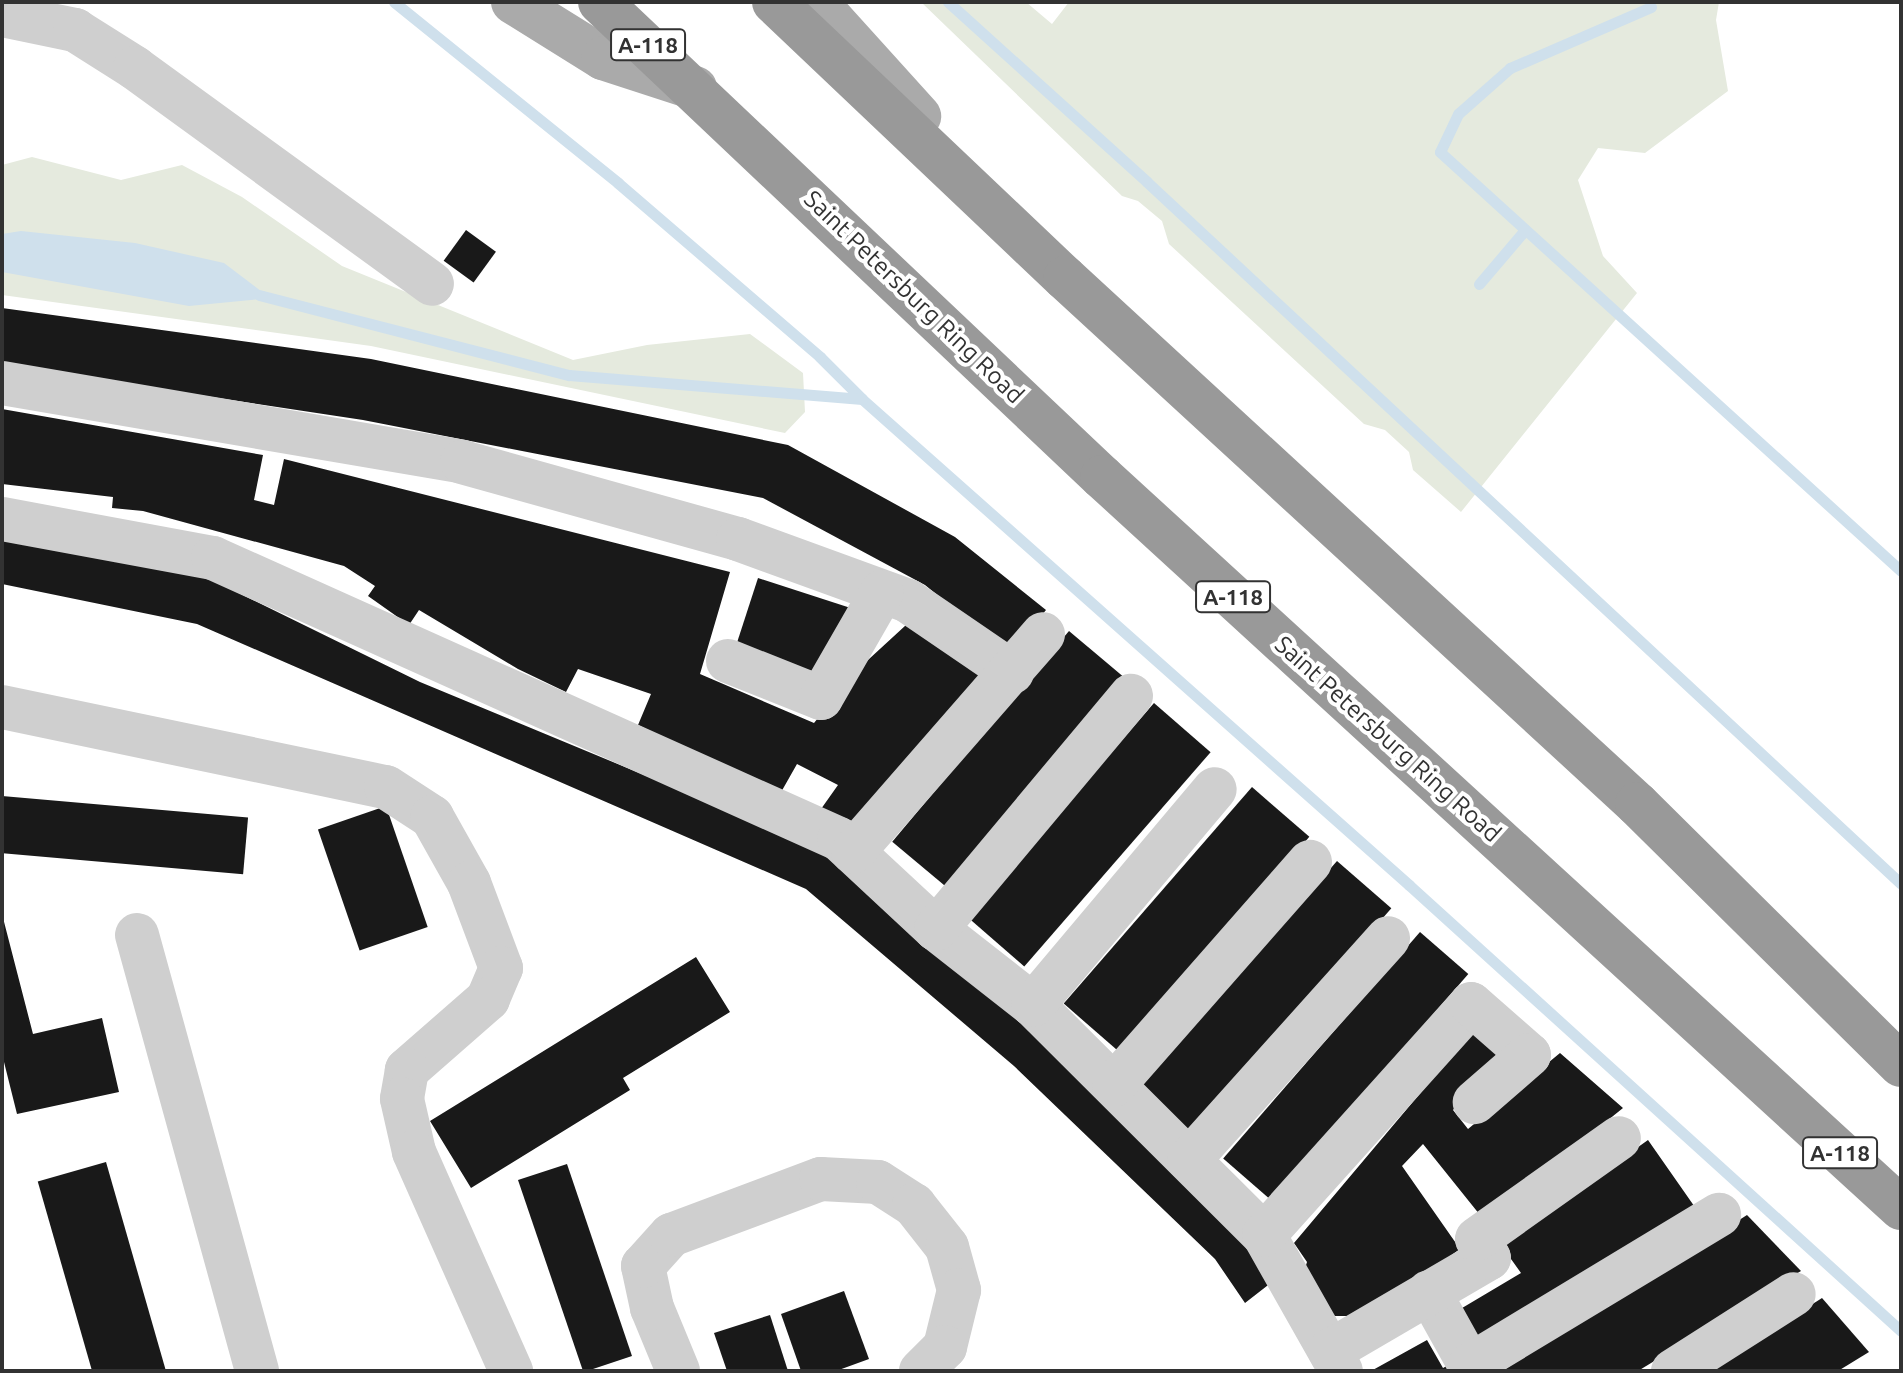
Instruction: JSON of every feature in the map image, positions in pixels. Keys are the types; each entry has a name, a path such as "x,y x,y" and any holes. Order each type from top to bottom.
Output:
{"highway":[{"name":"Saint Petersburg Ring Road","path":"600,2 695,88 1102,477 1901,1208"},
{"path":"774,2 1065,278 1637,804 1901,1065"}],"main road":[{"path":"513,2 603,58 695,88"},
{"path":"816,2 1065,278"}],"lane":[{"path":"2,15 75,30 135,68 432,284"},
{"path":"2,383 462,462 738,539 908,601 1012,672"},
{"path":"2,519 213,558 839,839 936,929 1033,1005 1264,1235 1335,1361 1429,1292 1489,1258 1477,1239 1619,1138"},
{"path":"728,661 821,698 882,592"},
{"path":"853,852 1043,634"},
{"path":"936,929 1131,696"},
{"path":"2,707 386,787 432,817 469,883 501,968 488,999 407,1070 402,1099 414,1152 511,1371"},
{"path":"1033,1005 1215,789"},
{"path":"1114,1085 1310,862"},
{"path":"137,935 257,1371"},
{"path":"1189,1160 1388,938"},
{"path":"1264,1235 1471,1004 1529,1055 1475,1102"},
{"path":"678,1371 652,1308 643,1266 671,1235 821,1179 878,1182 914,1205 947,1247 959,1290 945,1347 921,1371"},
{"path":"1429,1292 1472,1368 1719,1215"},
{"path":"1673,1371 1794,1294"}],"shaded area":[{"path":"921,2 1026,2 1052,24 1069,2 1719,2 1716,20 1728,91 1645,153 1598,148 1578,180 1603,256 1637,293 1461,512 1413,470 1409,452 1385,430 1364,424 1169,244 1162,221 1138,201 1122,196"},
{"path":"32,157 121,180 182,165 242,197 342,266 573,360 647,345 750,334 803,373 805,412 785,433 371,346 2,295 2,165"}],"water":[{"path":"21,231 135,243 224,263 270,298 189,306 2,272 2,234"}],"building":[{"path":"466,230 496,252 474,282 444,261"},
{"path":"2,308 371,359 788,445 955,537 1046,610 1010,654 925,585 763,498 363,420 2,365"},
{"path":"2,409 263,455 254,500 274,505 284,459 730,572 700,674 814,723 856,671 918,614 996,677 861,830 821,809 838,785 797,764 780,794 638,725 651,694 578,669 566,692 518,669 419,610 409,625 368,596 375,586 344,566 143,511 112,508 113,497 2,484"},
{"path":"2,540 208,578 420,682 813,845 1046,1037 1258,1256 1272,1282 1245,1303 1215,1259 1014,1066 806,889 197,624 2,584"},
{"path":"758,578 848,607 826,676 736,646"},
{"path":"1069,631 1125,678 948,889 892,842"},
{"path":"1154,703 1211,752 1024,967 968,917"},
{"path":"1252,787 1309,837 1121,1053 1064,1004"},
{"path":"2,796 248,818 243,874 2,853"},
{"path":"386,806 428,927 360,950 318,829"},
{"path":"1337,861 1391,908 1195,1135 1140,1087"},
{"path":"2,914 33,1034 102,1018 119,1092 17,1114 2,1054"},
{"path":"1420,932 1468,974 1271,1200 1223,1158"},
{"path":"696,957 730,1012 623,1078 630,1090 471,1188 430,1121"},
{"path":"1476,1027 1502,1048 1453,1110 1468,1129 1560,1053 1623,1108 1484,1220 1423,1144 1402,1166 1460,1249 1367,1316 1334,1316 1302,1278 1307,1262 1294,1243"},
{"path":"1648,1140 1699,1213 1474,1347 1452,1314 1521,1273 1501,1245"},
{"path":"106,1162 166,1371 92,1371 38,1182"},
{"path":"567,1164 632,1356 587,1371 583,1371 518,1180"},
{"path":"1747,1215 1801,1271 1638,1371 1502,1371"},
{"path":"844,1291 869,1359 836,1371 801,1371 781,1314"},
{"path":"1822,1298 1869,1352 1838,1371 1707,1371"},
{"path":"770,1315 788,1371 727,1371 714,1333"},
{"path":"1427,1340 1443,1368 1456,1361 1462,1371 1371,1371"}],"waterway":[{"path":"394,2 618,183 820,357 862,399 1409,885 1901,1331"},
{"path":"948,2 1147,182 1901,884"},
{"path":"1651,7 1510,68 1458,114 1440,152 1901,571"},
{"path":"1479,284 1525,230"},
{"path":"259,295 569,375 862,399"}]}
